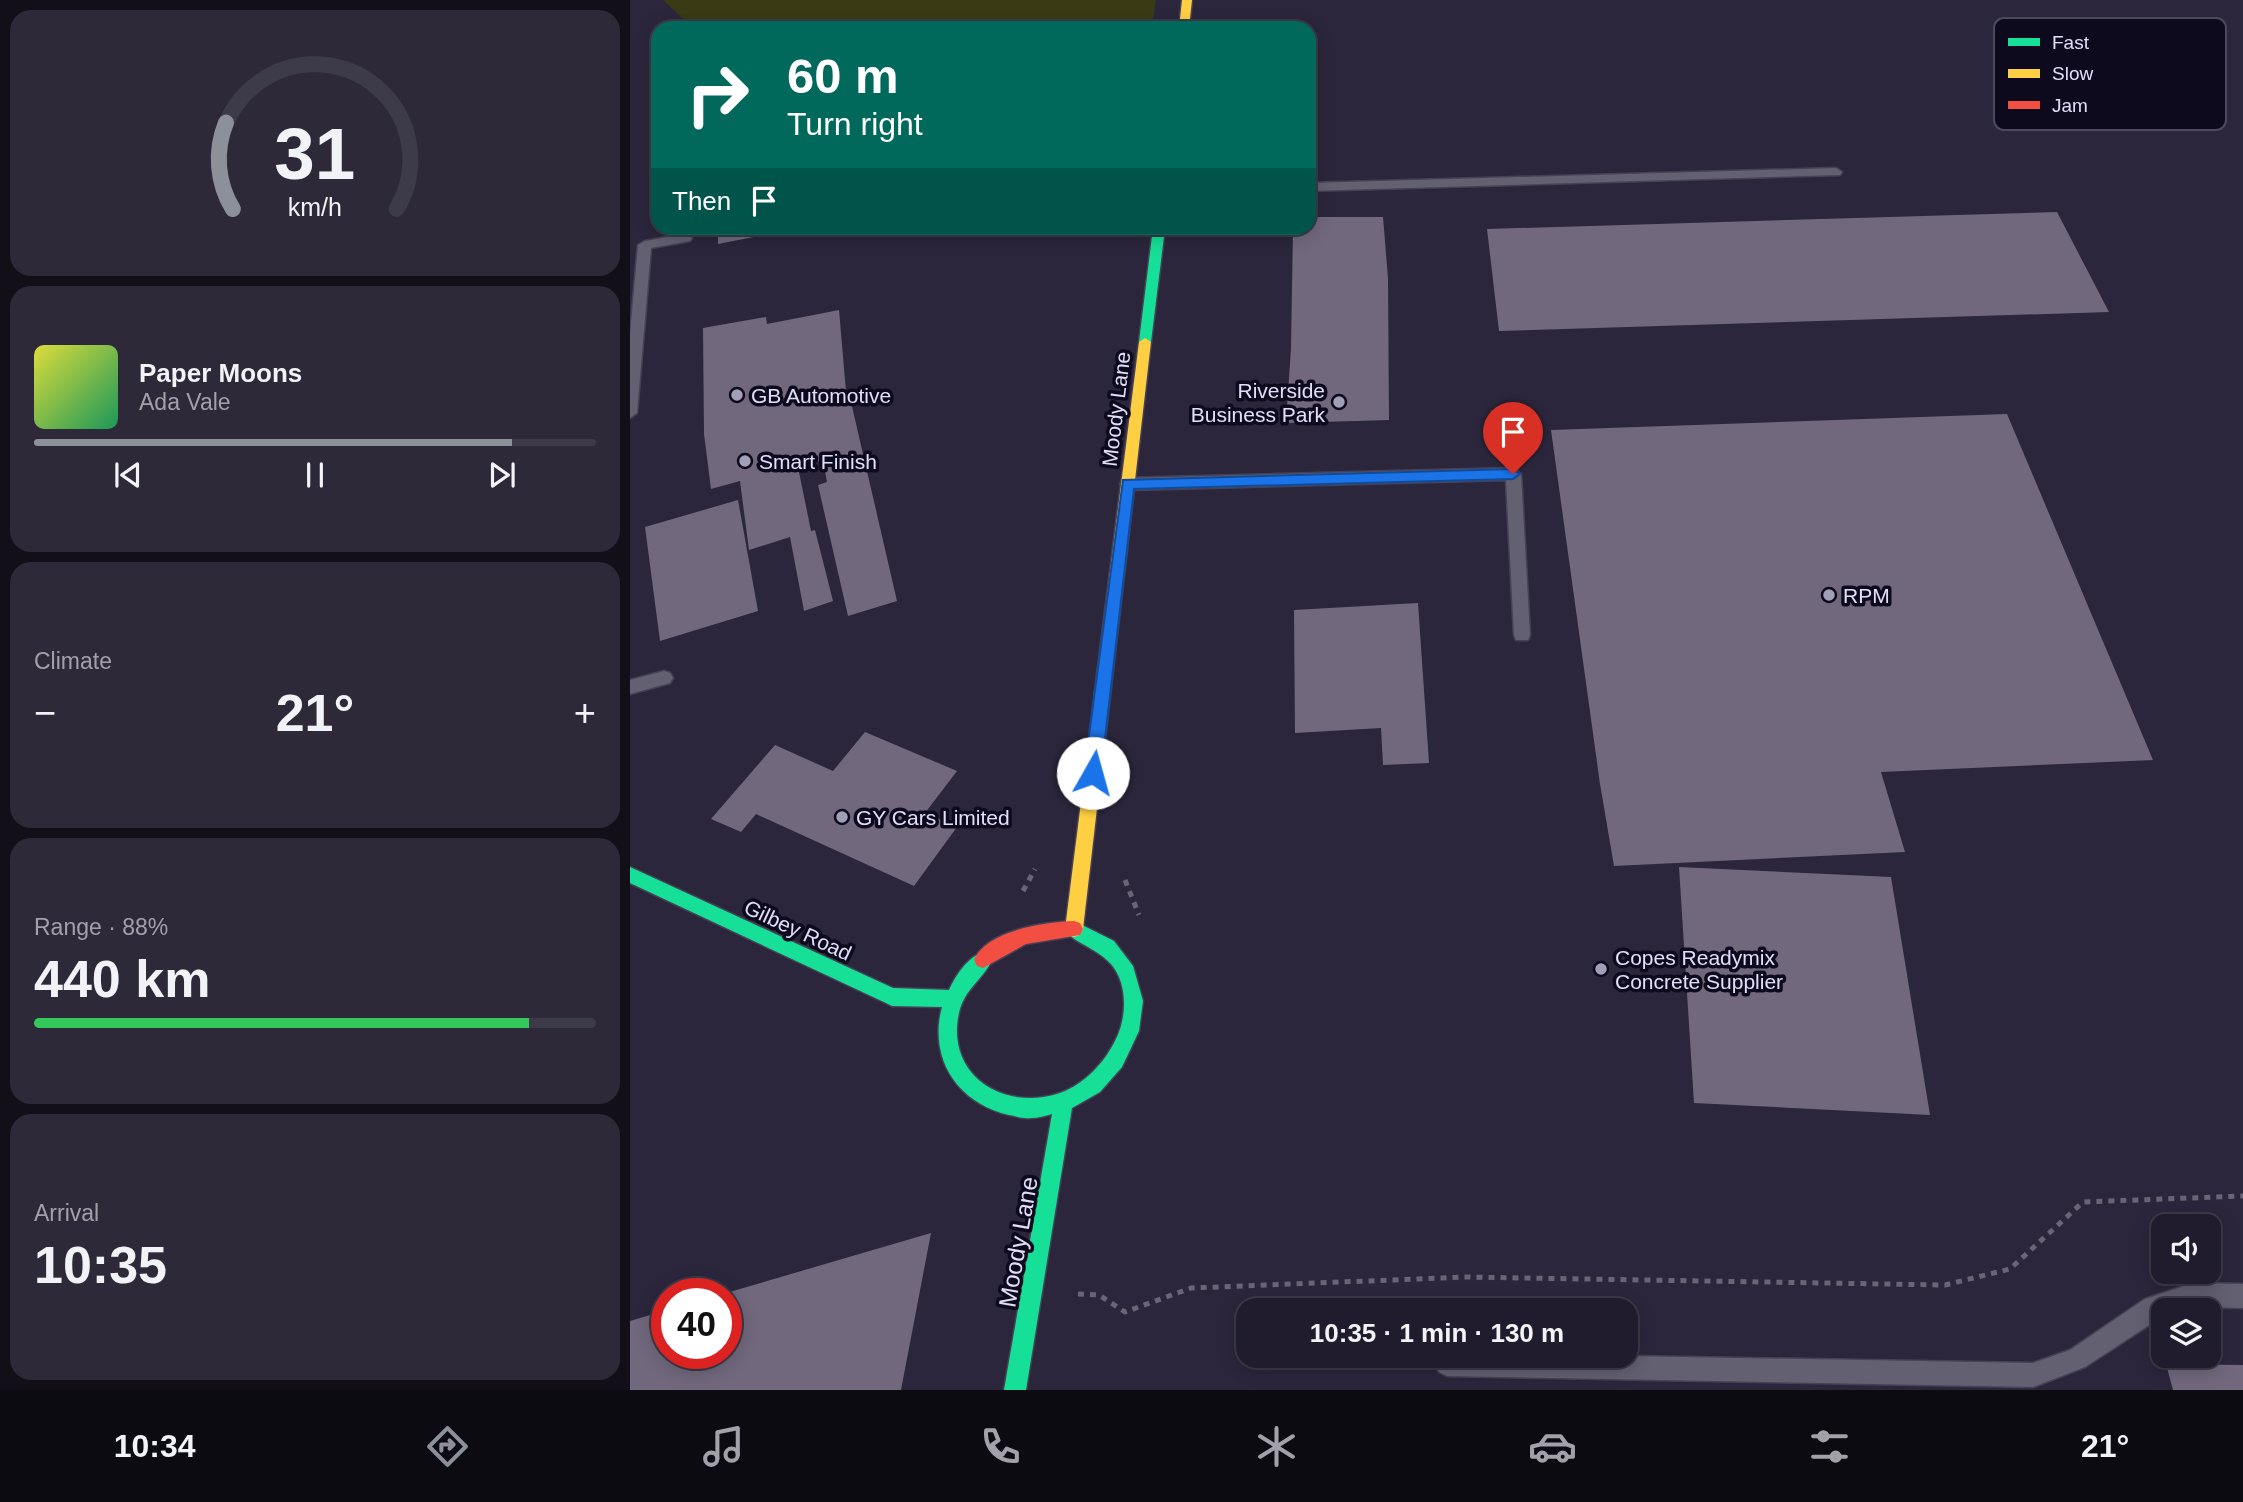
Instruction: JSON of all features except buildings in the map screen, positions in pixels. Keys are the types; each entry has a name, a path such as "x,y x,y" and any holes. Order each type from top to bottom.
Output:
{"street":[{"path":"1185,21 1187,0"},
{"name":"Moody Lane","path":"1074,929 1158,235"},
{"name":"Gilbey Road","path":"630,875 892,997 953,999"},
{"path":"1074,929 1101,939 1122,958 1135,988 1135,1019 1125,1046 1105,1074 1064,1101 1031,1109 990,1101 966,1083 951,1057 948,1026 953,999 965,979 988,954 1002,944 1033,931 1074,929"},
{"name":"Moody Lane","path":"1015,1390 1064,1101"}],"lane":[{"path":"1316,187 1836,172"},
{"path":"630,412 645,245 685,238"},
{"path":"1128,484 1513,474 1522,635"},
{"path":"630,687 664,678"},
{"path":"1638,1368 2033,1375 2077,1359 2153,1307 2193,1295 2243,1296"}],"path":[{"path":"1016,902 1035,872 1037,861"},
{"path":"1032,1293 1099,1295 1125,1312 1191,1288 1466,1277 1945,1285 2010,1269 2084,1202 2243,1196"}],"shaded area":[{"path":"663,0 1156,0 1153,21 686,21"}],"traffic: fast":[{"path":"1145,342 1158,235"},
{"path":"630,875 892,997 953,999"},
{"path":"983,960 967,977 950,1010 947,1033 949,1045 961,1075 984,1096 1020,1108 1030,1109 1064,1102 1093,1085 1115,1060 1129,1031 1134,1001 1127,972 1108,947 1074,929"},
{"path":"1015,1390 1064,1101"}],"traffic: slow":[{"path":"1185,21 1187,0"},
{"path":"1074,929 1145,342"}],"traffic: jam":[{"path":"983,960 1015,939 1048,931 1074,929"}],"place":[{"name":"GB Automotive","path":"737,395"},
{"name":"Riverside Business Park","path":"1339,402"},
{"name":"Smart Finish","path":"745,461"},
{"name":"RPM","path":"1829,595"},
{"name":"GY Cars Limited","path":"842,817"},
{"name":"Copes Readymix Concrete Supplier","path":"1601,969"}],"route":[{"path":"1093,773 1128,484 1513,474"}]}
